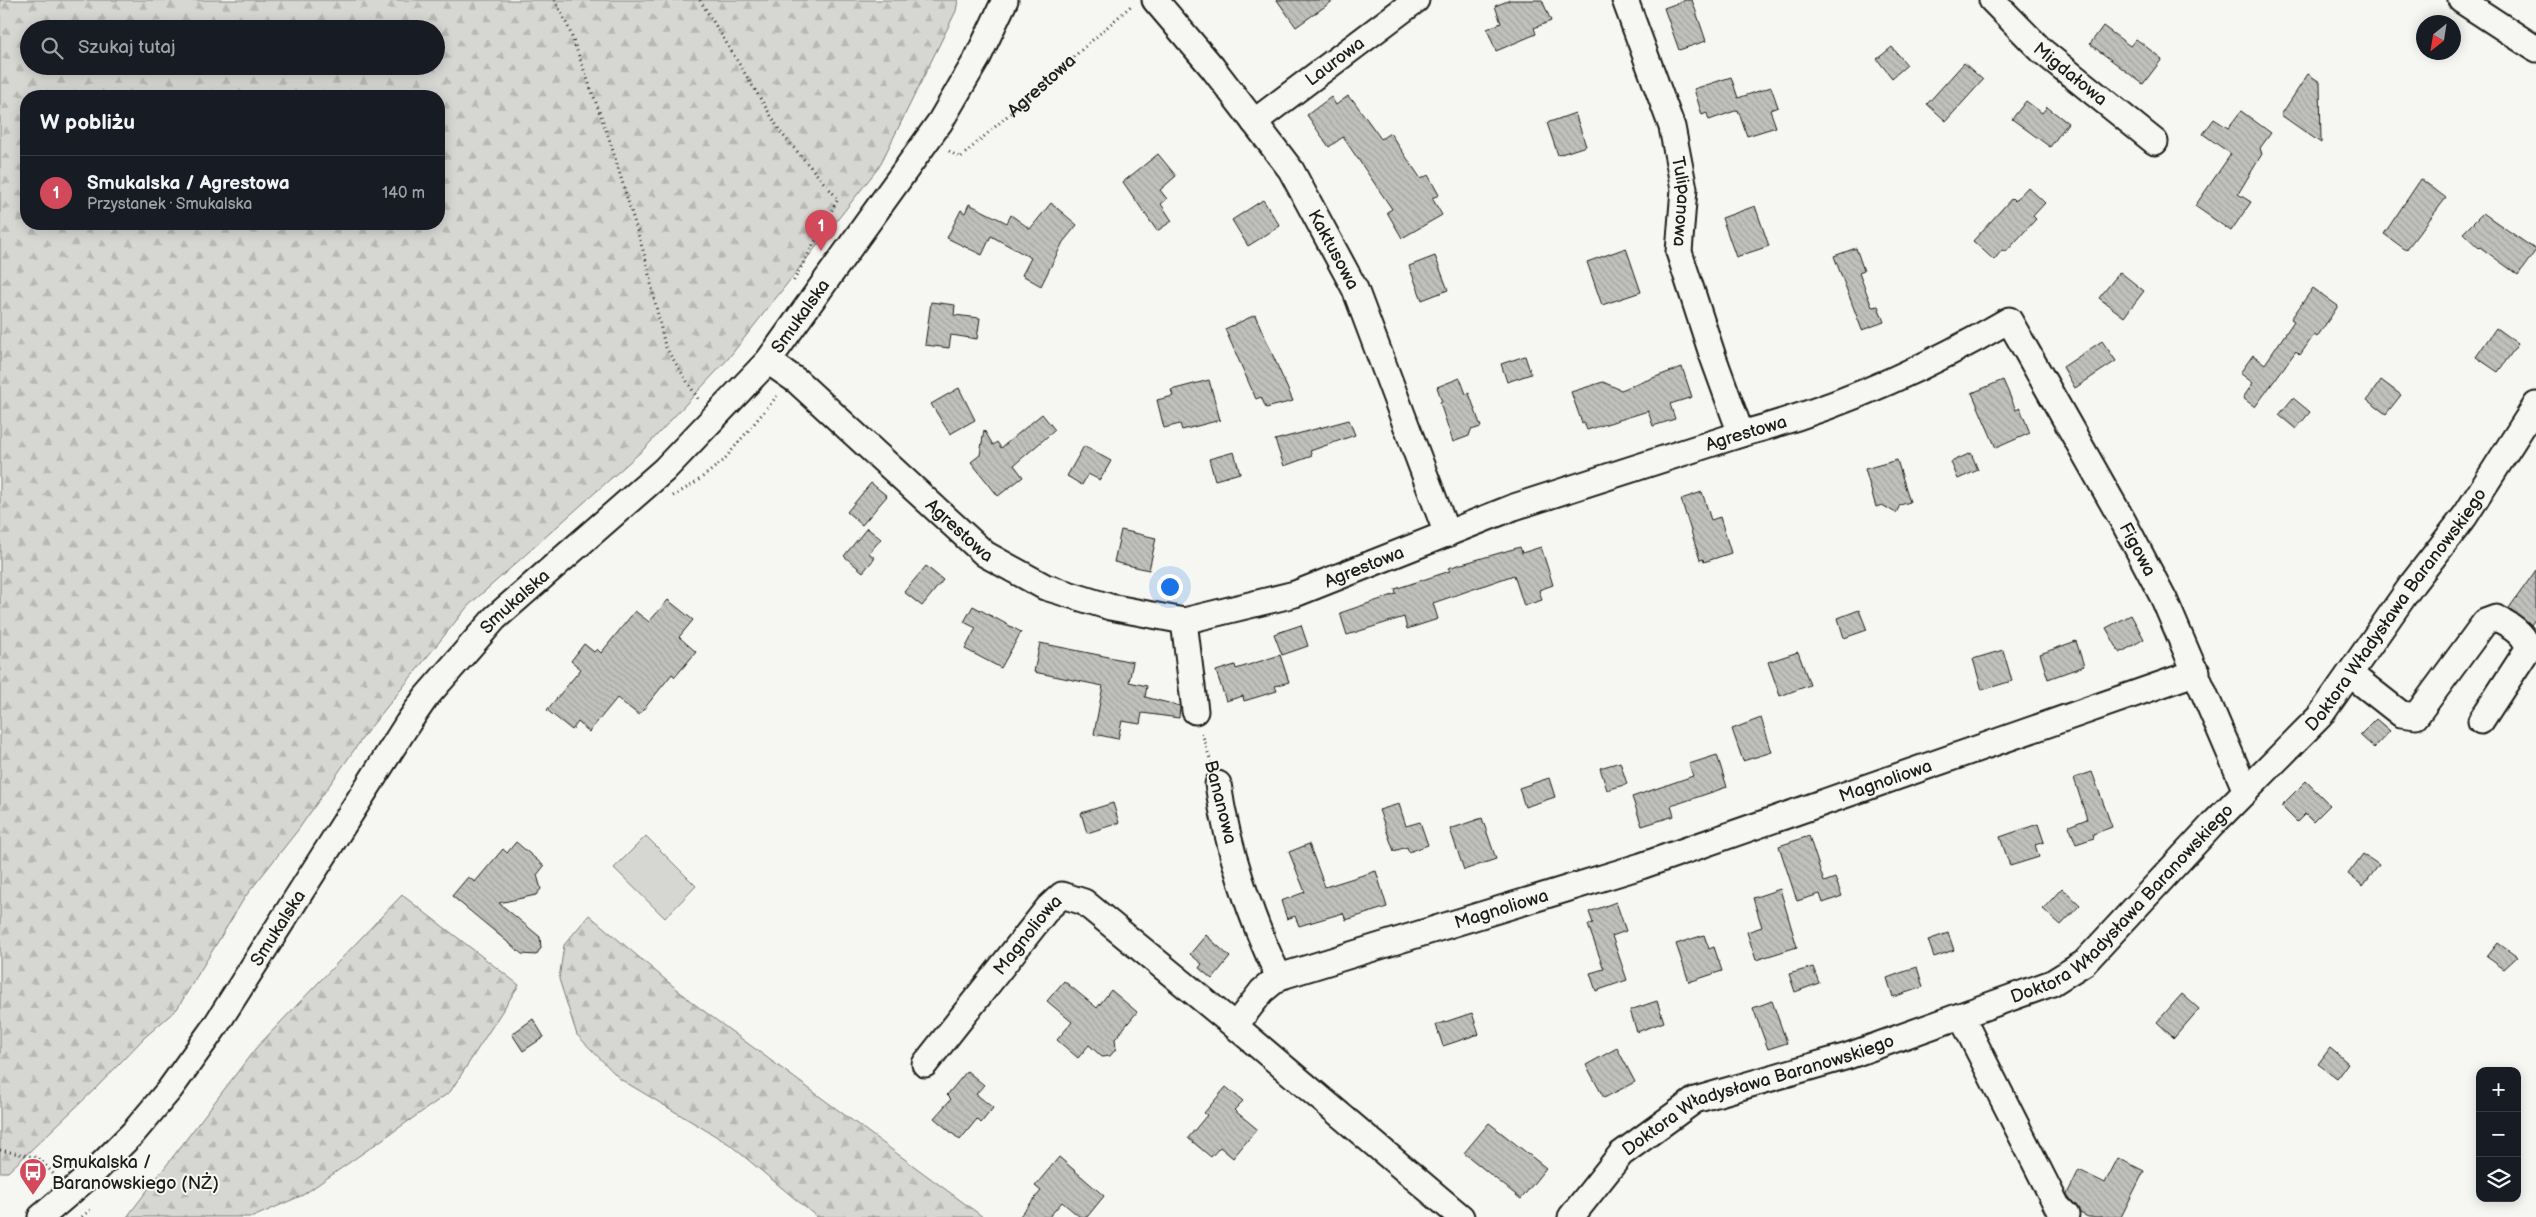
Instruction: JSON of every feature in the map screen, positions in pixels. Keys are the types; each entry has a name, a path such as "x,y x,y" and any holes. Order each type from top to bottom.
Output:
{"street":[{"name":"Smukalska","path":"41,1217 71,1193 133,1132 170,1089 216,1025 426,697 495,618 664,470 712,422 768,361 940,122 978,57 1005,0"},
{"name":"Kaktusowa","path":"1155,0 1292,170 1356,289 1447,534"},
{"name":"Laurowa","path":"1254,122 1416,0"},
{"name":"Tulipanowa","path":"1625,0 1672,127 1684,189 1679,252 1740,434"},
{"name":"Migdałowa","path":"1992,0 2042,51 2155,142"},
{"path":"2461,0 2536,49"},
{"name":"Agrestowa","path":"768,361 797,381 985,554 1045,587 1110,607 1184,621 1295,594 1514,507 1740,434 1777,424 1880,387 2008,320"},
{"name":"Figowa","path":"2008,320 2124,522 2197,672 2246,790"},
{"name":"Doktora Władysława Baranowskiego","path":"1571,1217 1621,1154 1695,1100 1848,1056 2052,983 2084,963 2246,790 2320,716 2413,583 2465,516 2536,405"},
{"path":"2350,674 2402,714 2416,716 2485,622 2496,618 2509,624 2519,633 2527,641 2528,649 2481,721"},
{"path":"1184,621 1194,711"},
{"name":"Magnoliowa","path":"925,1064 1048,908 1062,895 1084,902 1235,1026 1262,991 1279,977 1641,866 2197,672"},
{"name":"Bananowa","path":"1218,784 1222,812 1229,839 1262,942 1279,977"},
{"path":"1961,1016 2056,1206 2066,1215"},
{"path":"1235,1026 1461,1217"}],"path":[{"path":"554,0 569,28 609,138 645,257 665,346 712,422"},
{"path":"700,0 782,134 838,199 813,248"},
{"name":"Agrestowa","path":"945,148 960,158 1138,0"},
{"path":"665,501 695,483 723,461 774,398 781,394"},
{"name":"Bananowa","path":"1194,711 1218,784"},
{"path":"0,1150 39,1158 71,1193"},
{"path":"82,1217 91,1208"}],"green space":[{"path":"0,0 958,0 956,11 879,167 727,360 644,449 468,606 366,733 298,830 245,897 177,1009 144,1038 97,1087 8,1172 0,1172"},
{"path":"646,836 696,886 665,918 614,868"},
{"path":"402,895 519,985 450,1092 303,1195 253,1217 127,1217 255,1049"},
{"path":"589,915 693,1003 983,1217 817,1217 729,1144 620,1079 577,1035 559,979 564,945"}],"building":[{"path":"1277,0 1334,0 1296,27"},
{"path":"1510,0 1542,0 1551,21 1534,28 1536,34 1496,51 1487,29 1501,23 1495,6"},
{"path":"1686,0 1692,0 1706,41 1679,50 1664,8"},
{"path":"2103,26 2130,46 2136,39 2162,59 2143,84 2090,44"},
{"path":"1892,47 1907,65 1892,78 1877,59"},
{"path":"1964,63 1983,80 1946,121 1927,104"},
{"path":"2308,74 2320,82 2321,143 2281,115"},
{"path":"1731,77 1738,98 1771,87 1778,107 1770,110 1776,127 1747,136 1738,110 1709,120 1707,113 1702,115 1694,89"},
{"path":"1348,96 1353,100 1381,139 1390,133 1421,179 1428,175 1439,195 1432,198 1442,215 1402,238 1387,212 1392,209 1343,137 1329,147 1307,115 1331,97 1336,105"},
{"path":"2026,101 2042,113 2047,107 2068,123 2050,147 2012,119"},
{"path":"2241,111 2271,133 2260,148 2262,154 2238,194 2251,202 2231,231 2195,206 2231,154 2203,134 2214,119 2228,128"},
{"path":"1575,113 1586,146 1558,155 1547,123"},
{"path":"1158,154 1176,176 1160,190 1167,199 1161,204 1172,221 1157,231 1123,182"},
{"path":"2421,179 2446,198 2406,250 2384,234"},
{"path":"2028,187 2045,203 2033,216 2036,219 2006,252 2002,250 1994,260 1973,241 2012,198 2015,201"},
{"path":"1263,200 1280,226 1248,246 1232,220"},
{"path":"1051,203 1077,225 1063,242 1041,286 1022,275 1031,258 991,236 982,255 947,238 961,210 965,213 969,204 1007,223 1011,215 1030,229"},
{"path":"1755,206 1769,246 1736,257 1722,218"},
{"path":"2483,213 2536,250 2518,275 2479,248 2463,233"},
{"path":"1626,248 1641,292 1602,305 1587,262"},
{"path":"1856,248 1864,271 1859,273 1872,307 1878,306 1884,322 1862,330 1834,256"},
{"path":"1435,256 1448,290 1422,300 1409,266"},
{"path":"2120,272 2144,291 2124,317 2099,298"},
{"path":"2313,288 2338,306 2317,337 2314,335 2300,355 2296,351 2255,407 2243,398 2253,383 2240,373 2253,355 2265,364 2294,321 2291,319"},
{"path":"931,302 955,305 954,315 980,318 977,339 951,335 949,348 925,345"},
{"path":"1255,315 1293,401 1266,408 1261,397 1256,399 1225,329"},
{"path":"2496,328 2518,344 2498,372 2476,357"},
{"path":"2102,341 2116,361 2075,388 2063,367"},
{"path":"1525,356 1531,374 1507,382 1501,364"},
{"path":"1682,367 1692,397 1670,404 1675,419 1653,426 1648,411 1587,430 1584,422 1582,423 1571,392 1603,382 1621,390"},
{"path":"1460,378 1466,394 1469,393 1481,427 1471,430 1469,436 1453,442 1440,403 1442,402 1437,387"},
{"path":"1209,380 1220,420 1182,430 1180,424 1164,428 1157,400 1173,396 1171,390"},
{"path":"2003,380 2016,410 2020,408 2030,433 1996,448 1972,393"},
{"path":"2381,380 2401,395 2386,414 2367,400"},
{"path":"959,388 975,420 950,434 931,404"},
{"path":"2293,398 2310,412 2296,429 2279,415"},
{"path":"1042,414 1055,430 1014,465 1023,477 998,496 971,462 980,455 984,430 993,445 997,442 1001,448"},
{"path":"1349,420 1355,435 1310,451 1312,456 1284,466 1275,440"},
{"path":"1084,446 1111,461 1100,480 1088,474 1082,485 1067,476"},
{"path":"1234,452 1240,473 1215,480 1209,459"},
{"path":"1971,453 1978,470 1958,479 1951,462"},
{"path":"1897,460 1910,502 1900,505 1896,513 1882,505 1876,507 1865,469"},
{"path":"871,483 887,496 862,525 847,512"},
{"path":"1702,492 1711,520 1720,517 1731,553 1704,562 1703,559 1700,560 1681,499"},
{"path":"867,528 881,539 869,553 875,558 863,572 844,556"},
{"path":"1121,530 1156,538 1149,570 1114,562"},
{"path":"1520,547 1522,553 1541,547 1553,585 1539,590 1542,600 1524,606 1514,575 1433,603 1438,619 1407,629 1404,617 1347,635 1340,613 1396,594 1395,589 1450,571 1448,568"},
{"path":"926,566 943,580 922,606 904,592"},
{"path":"2536,570 2536,618 2531,625 2509,608"},
{"path":"668,600 693,620 679,637 696,652 675,677 672,674 639,715 617,698 589,732 578,722 572,730 547,710 581,669 571,661 584,644 594,652 597,649 601,653 635,611 649,622"},
{"path":"973,606 1021,632 1001,668 965,649 976,628 964,622"},
{"path":"1859,610 1867,630 1844,638 1838,618"},
{"path":"2131,615 2144,639 2120,653 2106,628"},
{"path":"1301,625 1308,646 1282,655 1274,634"},
{"path":"2076,641 2084,666 2048,679 2040,654"},
{"path":"1040,643 1133,662 1129,682 1147,686 1145,697 1180,706 1179,718 1142,713 1140,724 1122,721 1118,739 1094,734 1103,686 1034,672"},
{"path":"2003,650 2012,681 1982,690 1973,659"},
{"path":"1798,652 1810,685 1780,696 1768,662"},
{"path":"1280,655 1289,682 1275,686 1277,691 1244,701 1243,696 1226,701 1216,671 1235,665 1236,669"},
{"path":"1761,718 1772,752 1743,761 1732,729"},
{"path":"2376,719 2390,731 2374,748 2360,735"},
{"path":"1717,755 1727,787 1671,806 1674,816 1642,826 1632,797 1693,776 1689,764"},
{"path":"1620,762 1627,784 1607,790 1600,768"},
{"path":"2092,772 2112,827 2093,834 2094,838 2076,844 2069,826 2087,819 2074,778"},
{"path":"1549,778 1555,797 1525,807 1519,788"},
{"path":"2306,781 2330,805 2313,822 2305,814 2297,822 2281,806"},
{"path":"1113,803 1119,823 1087,833 1081,813"},
{"path":"1399,804 1406,826 1420,822 1428,845 1409,852 1407,847 1394,851 1379,810"},
{"path":"1482,818 1496,859 1464,870 1450,829"},
{"path":"2038,824 2044,842 2035,845 2039,857 2010,866 2000,837"},
{"path":"1809,836 1824,882 1835,878 1842,896 1823,903 1820,894 1797,901 1779,846"},
{"path":"516,842 544,866 537,875 541,889 536,895 499,903 540,937 541,948 536,955 522,954 452,896 468,877 475,882 503,849 507,853"},
{"path":"1309,844 1325,887 1376,871 1387,907 1346,920 1343,913 1299,926 1295,916 1287,919 1281,901 1305,892 1289,852"},
{"path":"2363,854 2379,865 2363,886 2348,874"},
{"path":"2062,888 2080,905 2061,925 2043,909"},
{"path":"1780,889 1797,947 1756,960 1747,932 1762,927 1753,898"},
{"path":"1616,902 1626,931 1612,936 1627,980 1596,991 1590,973 1604,969 1588,925 1593,923 1589,912"},
{"path":"1948,933 1954,950 1934,957 1928,940"},
{"path":"1206,935 1230,957 1212,979 1199,968 1202,964 1190,954"},
{"path":"1704,935 1709,949 1714,947 1722,971 1689,982 1676,944"},
{"path":"2498,943 2517,957 2504,969 2487,957"},
{"path":"1813,967 1819,983 1795,992 1789,974"},
{"path":"1917,967 1923,987 1893,997 1887,978"},
{"path":"1064,981 1097,1008 1111,990 1137,1012 1115,1039 1116,1049 1110,1056 1102,1057 1089,1045 1078,1058 1057,1040 1072,1022 1047,1001"},
{"path":"2182,994 2199,1009 2174,1038 2157,1022"},
{"path":"1657,1001 1664,1022 1637,1032 1630,1010"},
{"path":"1772,1001 1787,1043 1768,1049 1753,1008"},
{"path":"1472,1013 1479,1034 1443,1046 1436,1025"},
{"path":"533,1019 544,1037 523,1051 512,1034"},
{"path":"1617,1048 1635,1082 1604,1098 1586,1065"},
{"path":"2330,1048 2348,1063 2337,1078 2318,1064"},
{"path":"967,1071 984,1085 976,1094 993,1108 981,1123 977,1119 960,1140 934,1118 951,1099 947,1095"},
{"path":"1226,1087 1243,1101 1234,1110 1257,1129 1233,1158 1220,1147 1211,1157 1188,1138 1207,1115 1204,1113"},
{"path":"1489,1123 1546,1168 1521,1199 1464,1153"},
{"path":"1059,1157 1104,1196 1087,1217 1080,1217 1062,1202 1049,1217 1019,1217 1041,1191 1035,1186"},
{"path":"2118,1158 2144,1171 2121,1217 2088,1217 2080,1213 2067,1194 2079,1170 2105,1183"}],"place":[{"name":"Smukalska / Agrestowa","path":"821,251"},
{"name":"Smukalska / Baranowskiego (NŻ)","path":"33,1196"}]}
